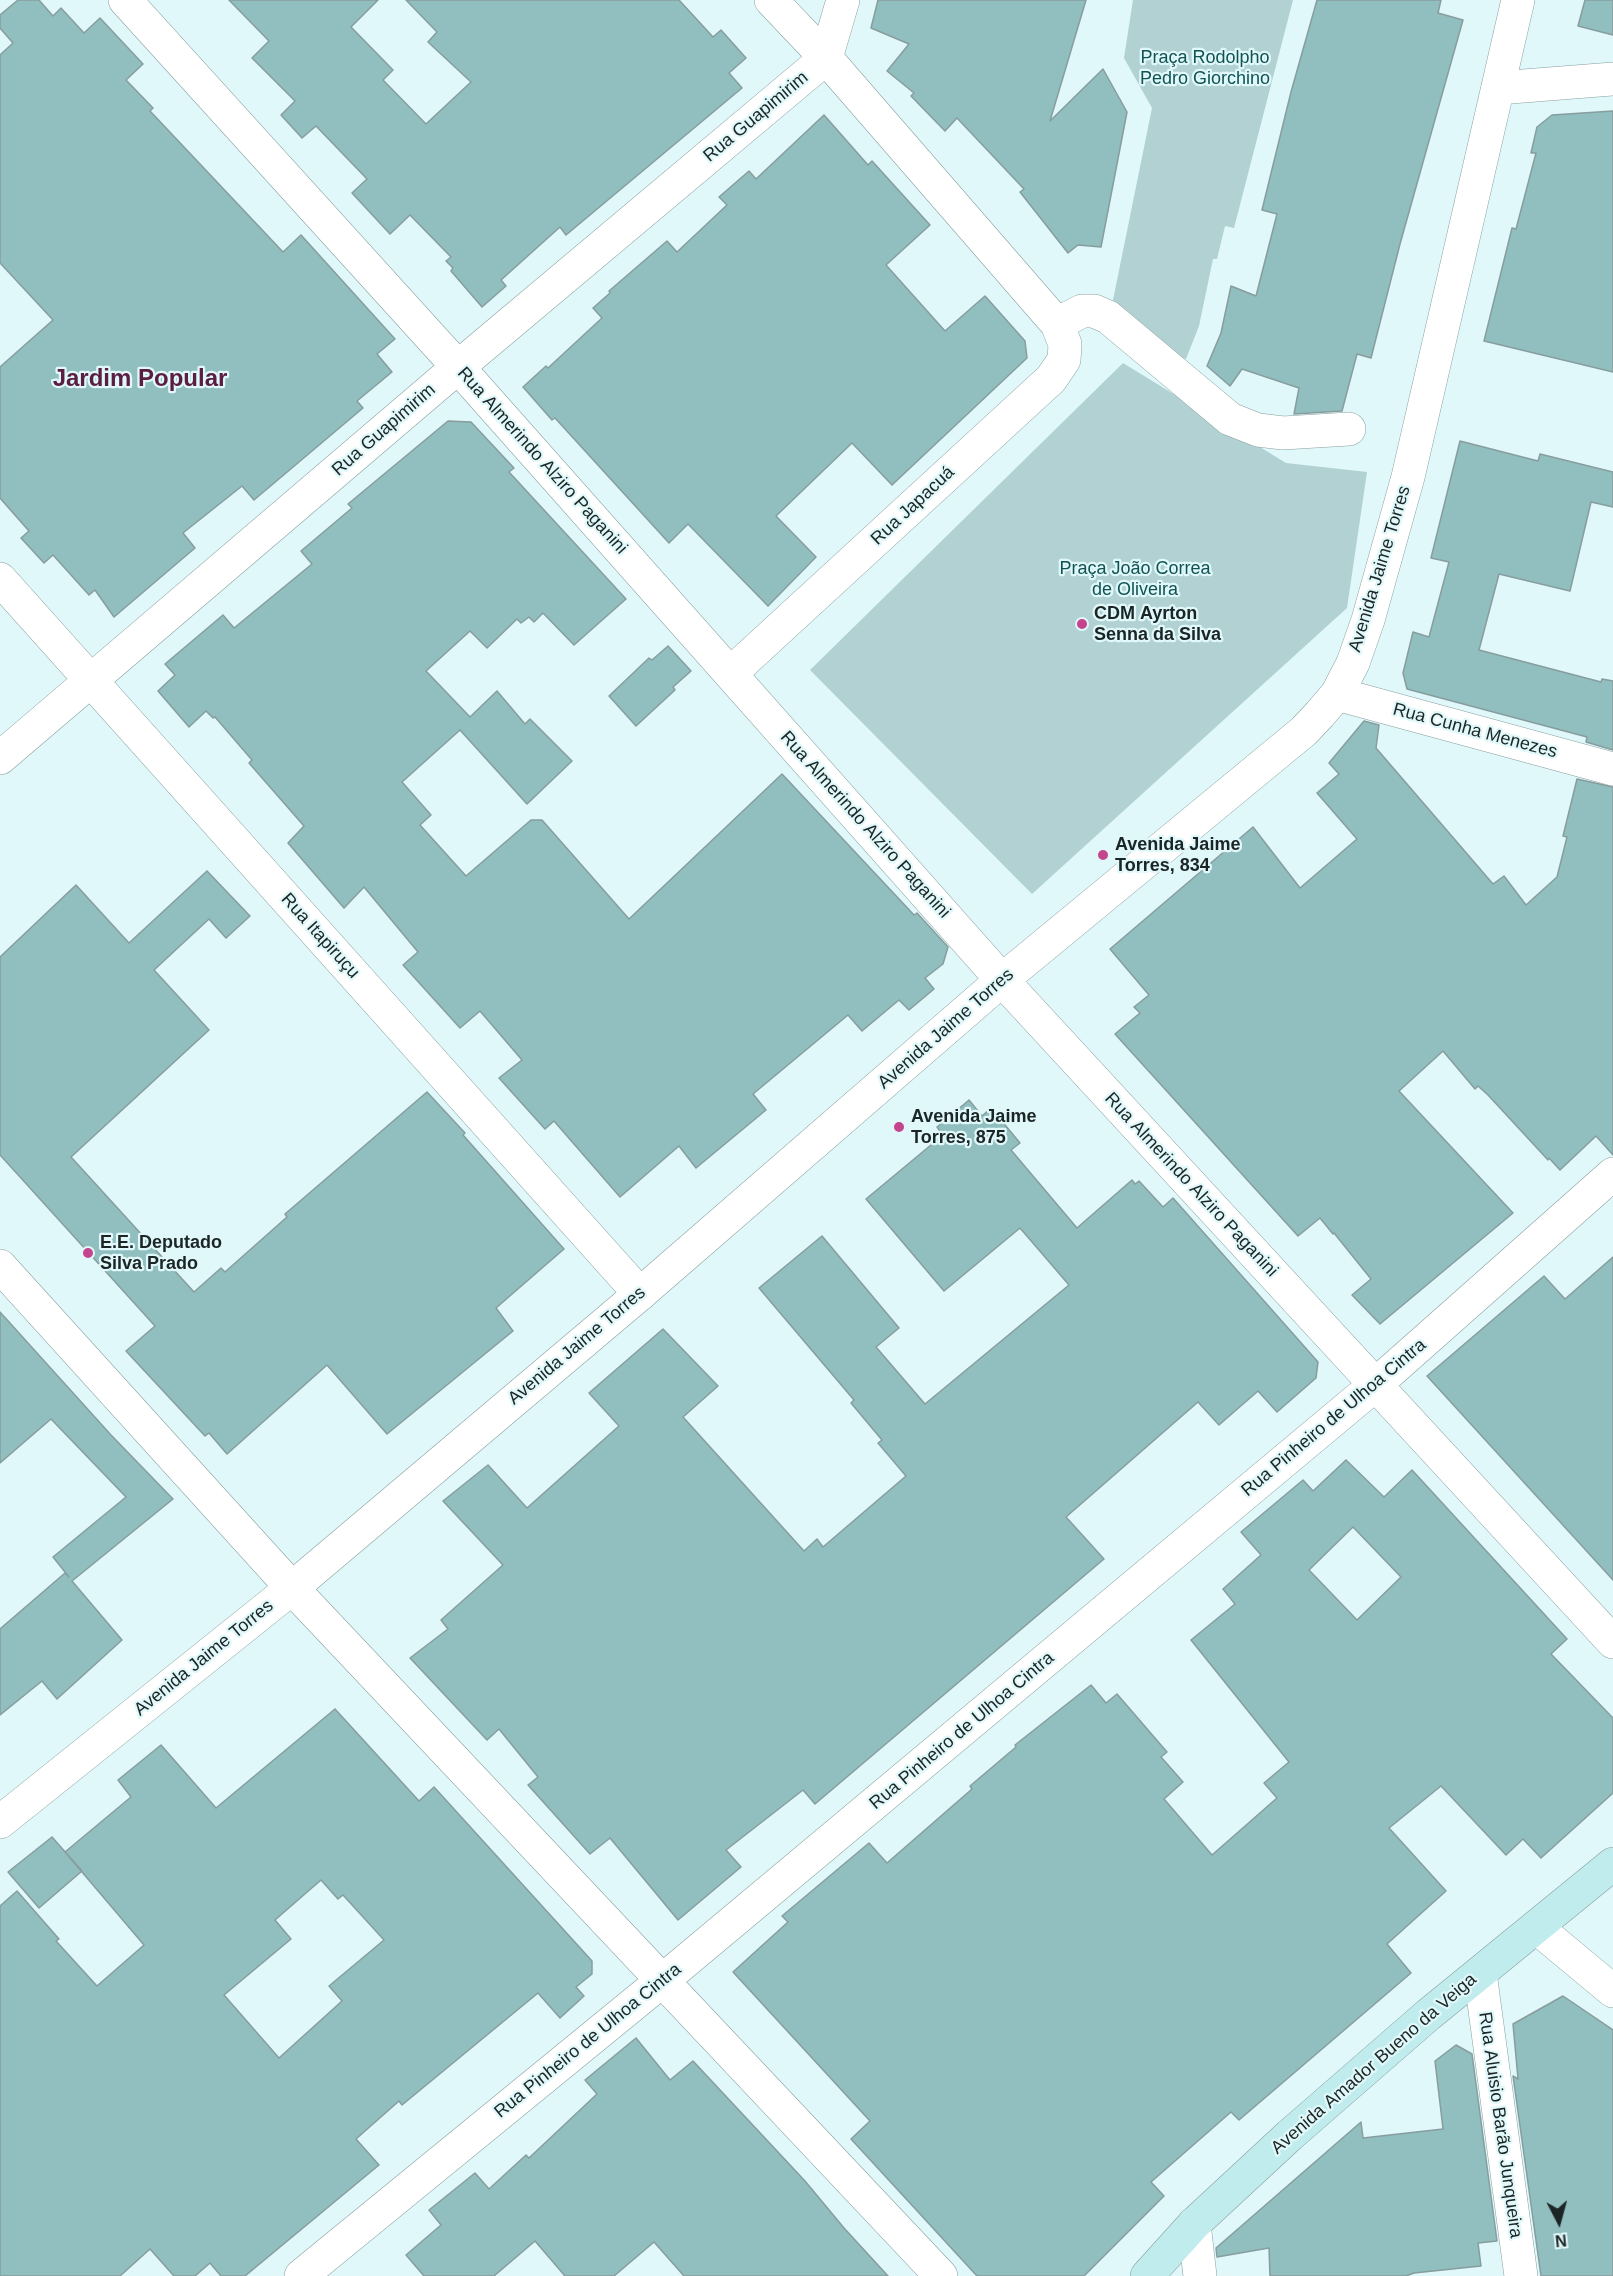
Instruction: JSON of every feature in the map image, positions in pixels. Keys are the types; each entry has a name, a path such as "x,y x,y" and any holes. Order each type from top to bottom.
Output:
{"main road":[{"name":"Avenida Amador Bueno da Veiga","path":"1147,2276 1194,2224 1290,2135 1480,1973 1613,1864"}],"street":[{"name":"Rua Almerindo Alziro Paganini","path":"125,0 458,367 1002,980 1613,1642"},
{"name":"Rua Japacuá","path":"731,674 1051,379 1064,360 1065,344 1057,324 826,58 771,0"},
{"path":"826,58 843,0"},
{"name":"Avenida Jaime Torres","path":"0,1822 292,1588 640,1294 1002,980 1304,731 1336,693 1353,663 1368,620 1408,477 1518,0"},
{"name":"Rua Guapimirim","path":"0,758 458,367 826,58"},
{"path":"1498,87 1613,79"},
{"path":"1057,324 1082,311 1094,311 1107,317 1230,419 1258,430 1283,433 1349,429"},
{"name":"Rua Itapiruçu","path":"0,579 640,1294"},
{"name":"Rua Cunha Menezes","path":"1336,693 1613,769"},
{"name":"Rua Pinheiro de Ulhoa Cintra","path":"301,2276 663,1980 1375,1385 1613,1174"},
{"path":"0,1266 292,1588 941,2276"},
{"path":"1536,1927 1613,1990"},
{"name":"Rua Aluisio Barão Junqueira","path":"1480,1973 1521,2276"},
{"path":"1194,2224 1200,2276"}],"green space":[{"name":"Praça Rodolpho Pedro Giorchino","path":"1133,0 1293,0 1234,228 1225,226 1217,259 1213,259 1199,326 1186,359 1177,357 1139,331 1113,300 1152,108 1124,58"},
{"name":"CDM Ayrton Senna da Silva","path":"1123,363 1286,463 1367,472 1347,608 1032,894 810,670"}],"building":[{"path":"18,0 39,0 53,16 61,8 84,33 100,18 143,64 126,80 153,108 150,111 283,252 301,235 395,339 377,354 392,372 357,401 363,408 254,500 242,486 183,533 195,548 114,617 95,590 89,595 53,555 44,563 21,538 29,531 0,498 0,367 53,320 0,263 0,55 13,43 0,28 0,15"},
{"path":"229,0 378,0 351,27 393,70 383,80 426,124 471,82 428,42 437,32 406,0 679,0 713,37 721,30 746,58 729,73 742,88 566,235 560,227 501,280 506,286 482,307 451,271 453,268 446,261 451,257 410,215 390,234 352,193 367,179 316,126 302,138 281,115 295,101 252,58 269,41"},
{"path":"878,0 1086,0 1050,121 1103,69 1127,112 1101,247 1078,245 1068,253 1020,192 1024,189 957,118 945,131 911,96 914,93 887,71 909,44 871,28"},
{"path":"1317,0 1441,0 1438,13 1463,20 1400,244 1371,358 1357,354 1342,411 1294,414 1299,388 1242,369 1230,386 1207,366 1221,333 1231,286 1256,296 1277,214 1262,210 1291,92"},
{"path":"1585,0 1613,0 1613,35 1578,26"},
{"path":"1613,111 1613,372 1484,341 1512,228 1516,229 1536,153 1531,153 1537,127 1552,115"},
{"path":"824,115 868,165 872,161 930,225 886,265 945,331 985,296 1025,341 1027,358 892,485 852,443 776,516 816,557 768,606 688,524 669,543 555,418 552,420 523,387 546,366 548,368 602,318 593,308 610,293 609,291 667,241 677,252 727,205 719,197 749,171 756,179"},
{"path":"448,421 471,422 514,468 509,472 626,599 574,645 543,613 534,622 529,617 521,623 517,619 487,648 470,631 426,671 470,717 497,691 525,724 530,719 572,761 527,804 460,730 402,782 431,815 420,825 466,876 531,820 542,820 629,919 782,774 914,915 917,913 948,947 943,964 925,978 934,989 909,1010 899,1000 862,1031 848,1015 753,1094 766,1110 696,1168 679,1146 620,1197 554,1121 545,1129 499,1078 522,1060 480,1011 460,1028 403,965 418,952 364,887 344,908 288,843 304,826 249,763 252,760 215,717 213,718 206,711 189,727 158,691 175,675 165,664 223,615 234,628 312,564 301,551 352,508 348,504"},
{"path":"1460,441 1538,461 1540,454 1613,472 1613,507 1591,502 1570,591 1499,574 1479,650 1601,682 1602,679 1613,681 1613,750 1586,742 1587,737 1407,689 1403,673 1413,632 1429,637 1449,562 1431,558"},
{"path":"668,646 691,671 673,687 675,690 636,726 609,696 649,658 652,660"},
{"path":"1364,721 1379,725 1376,748 1493,884 1504,876 1526,905 1557,877 1567,837 1563,836 1577,779 1613,787 1613,1155 1596,1136 1560,1170 1488,1095 1478,1086 1475,1089 1443,1051 1399,1091 1513,1213 1380,1324 1352,1295 1371,1279 1334,1233 1320,1218 1298,1236 1115,1034 1140,1013 1134,1007 1149,995 1110,949 1253,827 1300,888 1357,839 1317,793 1339,774 1329,763"},
{"path":"207,871 250,916 226,938 209,919 154,970 209,1030 71,1157 194,1292 221,1268 225,1272 287,1217 285,1214 427,1092 564,1249 496,1308 513,1331 387,1434 327,1365 227,1454 209,1433 205,1436 126,1351 155,1326 0,1155 0,957 76,885 129,943"},
{"path":"969,1100 982,1116 991,1108 1020,1143 1011,1150 1077,1228 1132,1180 1135,1184 1139,1181 1163,1207 1173,1198 1318,1362 1316,1378 1277,1412 1258,1391 1219,1425 1198,1402 1066,1517 1104,1559 815,1804 803,1790 726,1850 741,1867 678,1920 610,1838 590,1854 528,1785 538,1777 499,1729 487,1740 410,1658 448,1629 441,1620 503,1565 443,1501 488,1465 527,1508 619,1426 589,1393 663,1329 718,1386 683,1417 804,1551 817,1539 823,1547 906,1476 878,1443 882,1440 851,1403 854,1400 759,1288 822,1236 899,1328 876,1347 925,1404 1069,1285 1020,1228 944,1291 866,1199 943,1135 937,1127"},
{"path":"1613,1257 1613,1580 1427,1376 1544,1276 1565,1299"},
{"path":"0,1312 111,1435 173,1499 72,1581 122,1640 57,1699 42,1681 0,1715 0,1629 65,1573 69,1577 53,1557 126,1497 51,1419 0,1463"},
{"path":"1346,1460 1384,1497 1412,1470 1567,1639 1551,1654 1613,1718 1613,1793 1541,1858 1523,1839 1506,1855 1441,1786 1389,1828 1446,1891 1387,1944 1411,1973 1239,2120 1231,2112 1151,2182 1164,2196 1084,2276 977,2276 851,2139 870,2121 733,1972 788,1922 782,1916 869,1843 887,1863 972,1789 970,1786 1016,1747 1015,1745 1091,1685 1106,1703 1117,1694 1167,1752 1161,1757 1183,1782 1164,1799 1212,1855 1277,1798 1264,1783 1289,1762 1191,1640 1235,1604 1223,1589 1261,1555 1241,1532 1303,1480 1313,1491","holes":["1353,1527 1401,1577 1357,1620 1309,1570"]},
{"path":"335,1709 419,1801 434,1787 592,1961 592,1974 576,1987 584,1996 560,2018 538,1993 402,2105 399,2101 356,2139 379,2165 245,2276 221,2276 210,2263 195,2276 174,2276 150,2249 120,2276 0,2276 0,1906 17,1891 59,1939 56,1941 97,1986 144,1945 65,1852 131,1797 118,1780 161,1745 216,1808","holes":["321,1880 338,1899 343,1895 384,1940 329,1986 342,2001 279,2058 224,1995 291,1939 275,1920"]},
{"path":"52,1837 82,1871 39,1908 8,1872"},
{"path":"1563,1996 1613,2030 1613,2276 1541,2276 1513,2076 1518,2079 1513,2024"},
{"path":"636,2038 670,2080 693,2061 805,2181 888,2276 684,2276 654,2242 614,2276 565,2276 535,2241 494,2276 424,2276 406,2255 441,2225 429,2210 475,2173 489,2189 526,2155 529,2158 597,2094 585,2080"},
{"path":"1456,2045 1472,2054 1497,2241 1478,2243 1481,2266 1414,2273 1406,2276 1270,2276 1269,2248 1217,2257 1216,2248 1361,2122 1363,2138 1443,2129 1435,2061"}],"place":[{"name":"CDM Ayrton Senna da Silva","path":"1082,624"},
{"name":"Avenida Jaime Torres, 834","path":"1103,855"},
{"name":"Avenida Jaime Torres, 875","path":"899,1127"},
{"name":"E.E. Deputado Silva Prado","path":"88,1253"}],"district":[{"name":"Jardim Popular","path":"140,379"}],"park label":[{"name":"Praça João Correa de Oliveira","path":"1135,579"}]}
